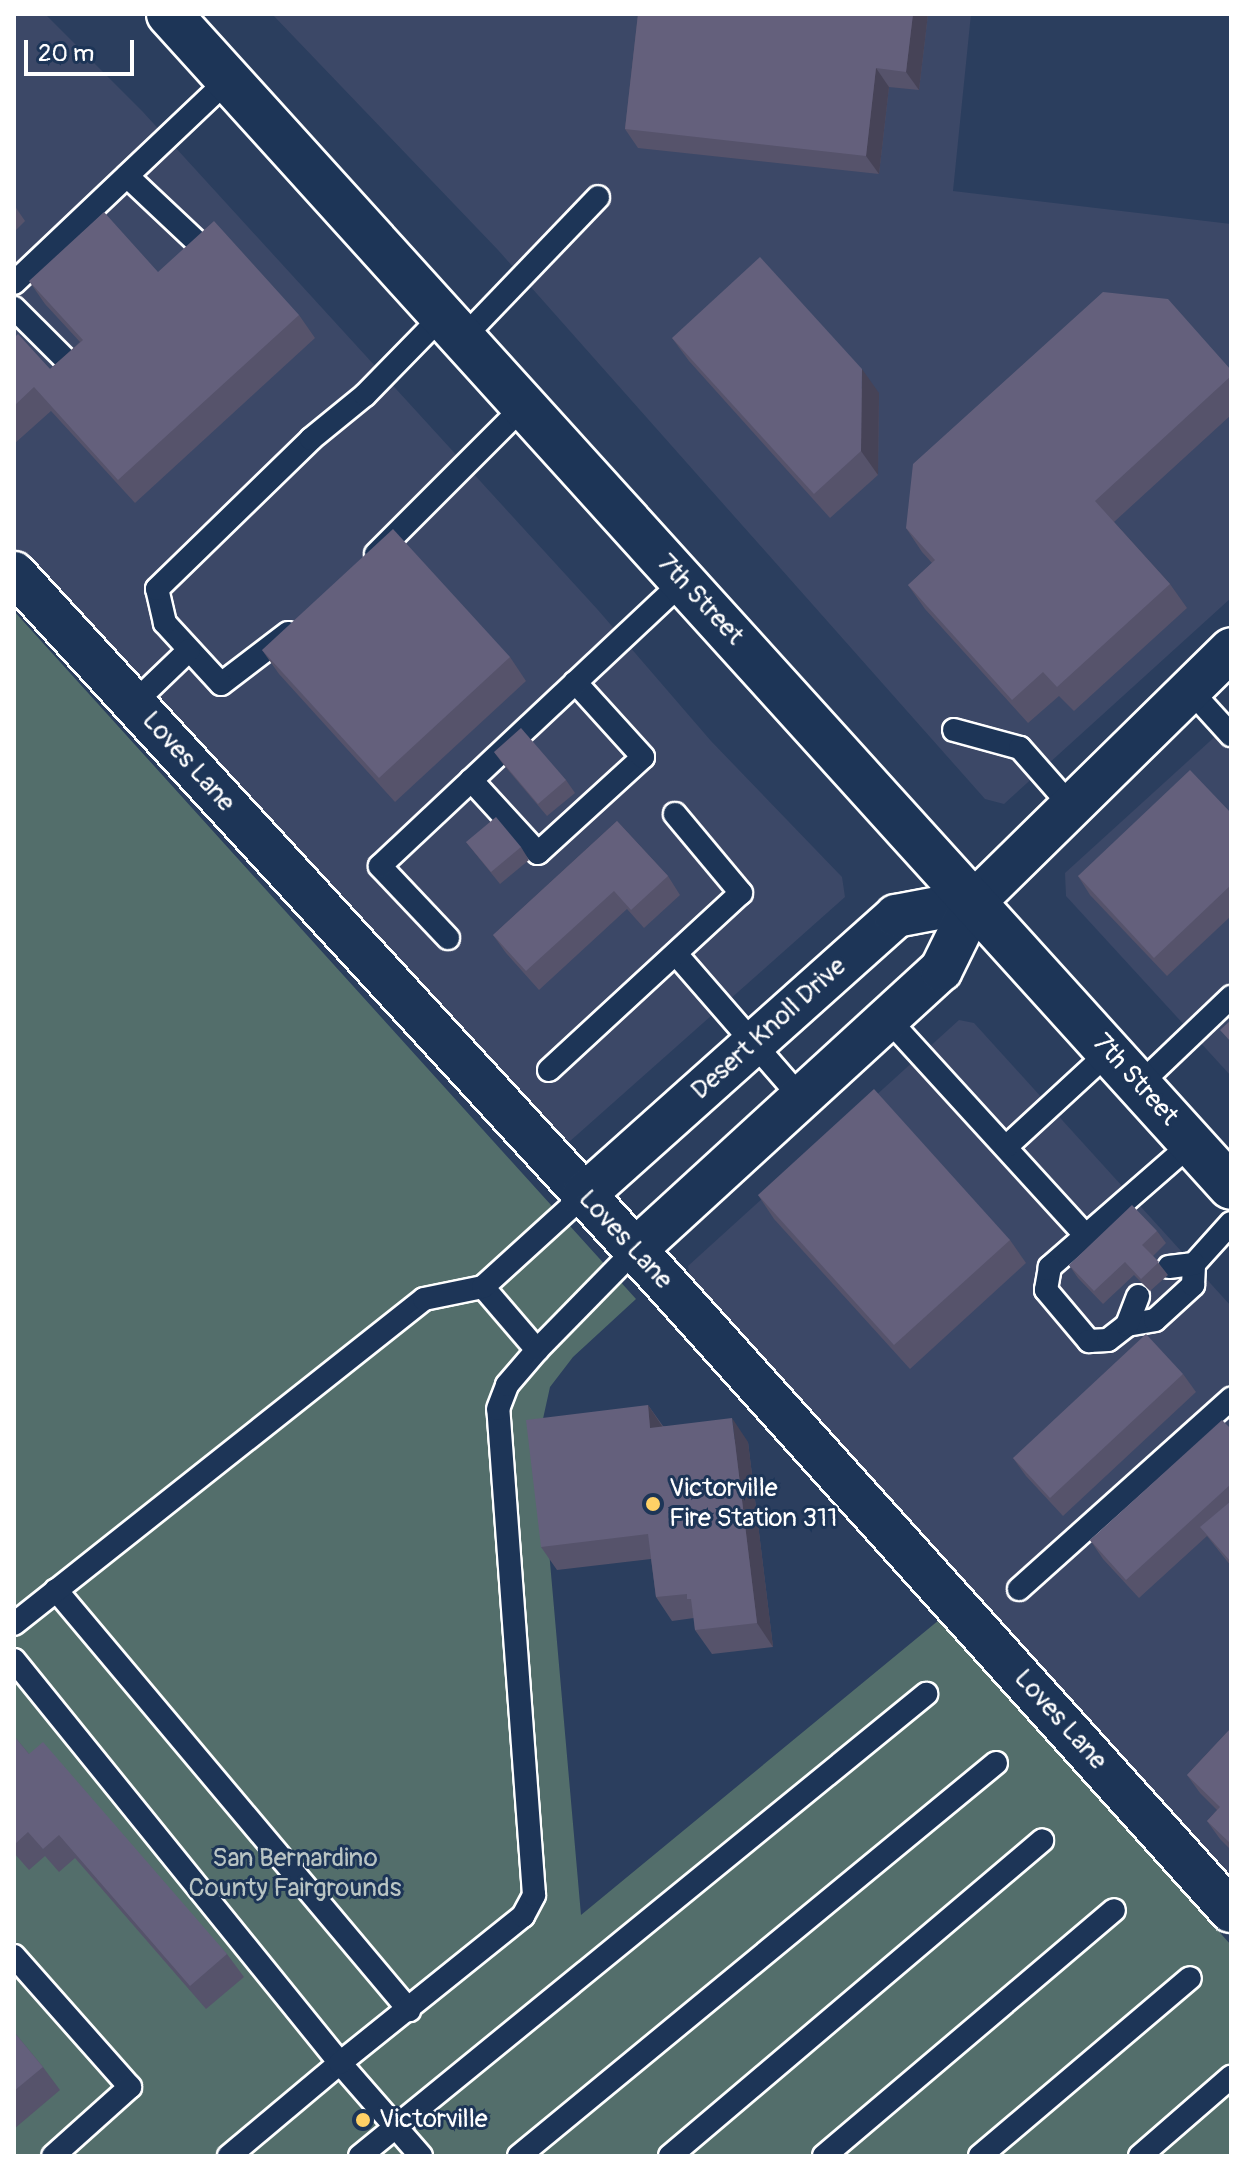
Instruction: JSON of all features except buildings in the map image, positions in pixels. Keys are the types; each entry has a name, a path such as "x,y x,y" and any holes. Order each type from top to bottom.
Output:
{"main road":[{"name":"7th Street","path":"169,14 1231,1187"}],"street":[{"name":"Loves Lane","path":"14,573 583,1196 636,1249 1231,1911"},
{"path":"636,1249 941,970 975,901 1231,649"},
{"name":"Desert Knoll Drive","path":"583,1196 896,916 975,901"}],"lane":[{"path":"14,283 229,79"},
{"path":"127,176 214,258"},
{"path":"306,616 221,684 165,623 157,589 311,439 453,326 598,197"},
{"path":"14,308 67,361"},
{"path":"362,566 525,405"},
{"path":"448,938 380,866 682,582"},
{"path":"134,703 189,650"},
{"path":"471,780 538,853 643,757 575,682"},
{"path":"1190,690 1231,735"},
{"path":"954,730 1020,748 1071,806"},
{"path":"549,1070 741,893 675,814"},
{"path":"676,954 801,1098"},
{"path":"1140,1084 1231,997"},
{"path":"888,1019 1086,1236"},
{"path":"1006,1147 1109,1052"},
{"path":"1192,1143 1050,1267 1046,1290 1089,1341 1108,1340 1127,1325 1155,1320 1193,1285 1194,1264 1231,1223"},
{"path":"14,1624 424,1299 483,1287 583,1196"},
{"path":"229,2156 523,1916 534,1895 498,1409 507,1385 537,1350 636,1249"},
{"path":"1169,1267 1194,1264"},
{"path":"483,1287 537,1350"},
{"path":"1127,1325 1138,1296"},
{"path":"1019,1589 1231,1399"},
{"path":"56,1590 409,2010"},
{"path":"14,1660 340,2063 421,2156"},
{"path":"360,2156 926,1694"},
{"path":"519,2156 996,1763"},
{"path":"670,2156 1042,1840"},
{"path":"824,2156 1114,1910"},
{"path":"14,1956 130,2087 53,2156"},
{"path":"980,2156 1190,1978"},
{"path":"1140,2156 1231,2077"}],"shaded area":[{"path":"14,14 45,14 143,112 598,610 711,741 842,877 845,897 569,1142 491,1076 14,551"},
{"path":"272,14 971,14 953,191 1231,224 1231,598 1004,804 985,799 498,250"},
{"path":"1231,722 1231,1076 1066,896 1065,873"},
{"path":"959,1020 974,1023 1231,1306 1231,1885 691,1285 688,1266"}],"green space":[{"name":"San Bernardino County Fairgrounds","path":"14,611 636,1299 573,1357 550,1387 539,1437 581,1915 939,1620 1231,1945 1231,2156 14,2156"}],"place":[{"name":"Victorville Fire Station 311","path":"653,1504"},
{"name":"Victorville","path":"363,2120"}]}
